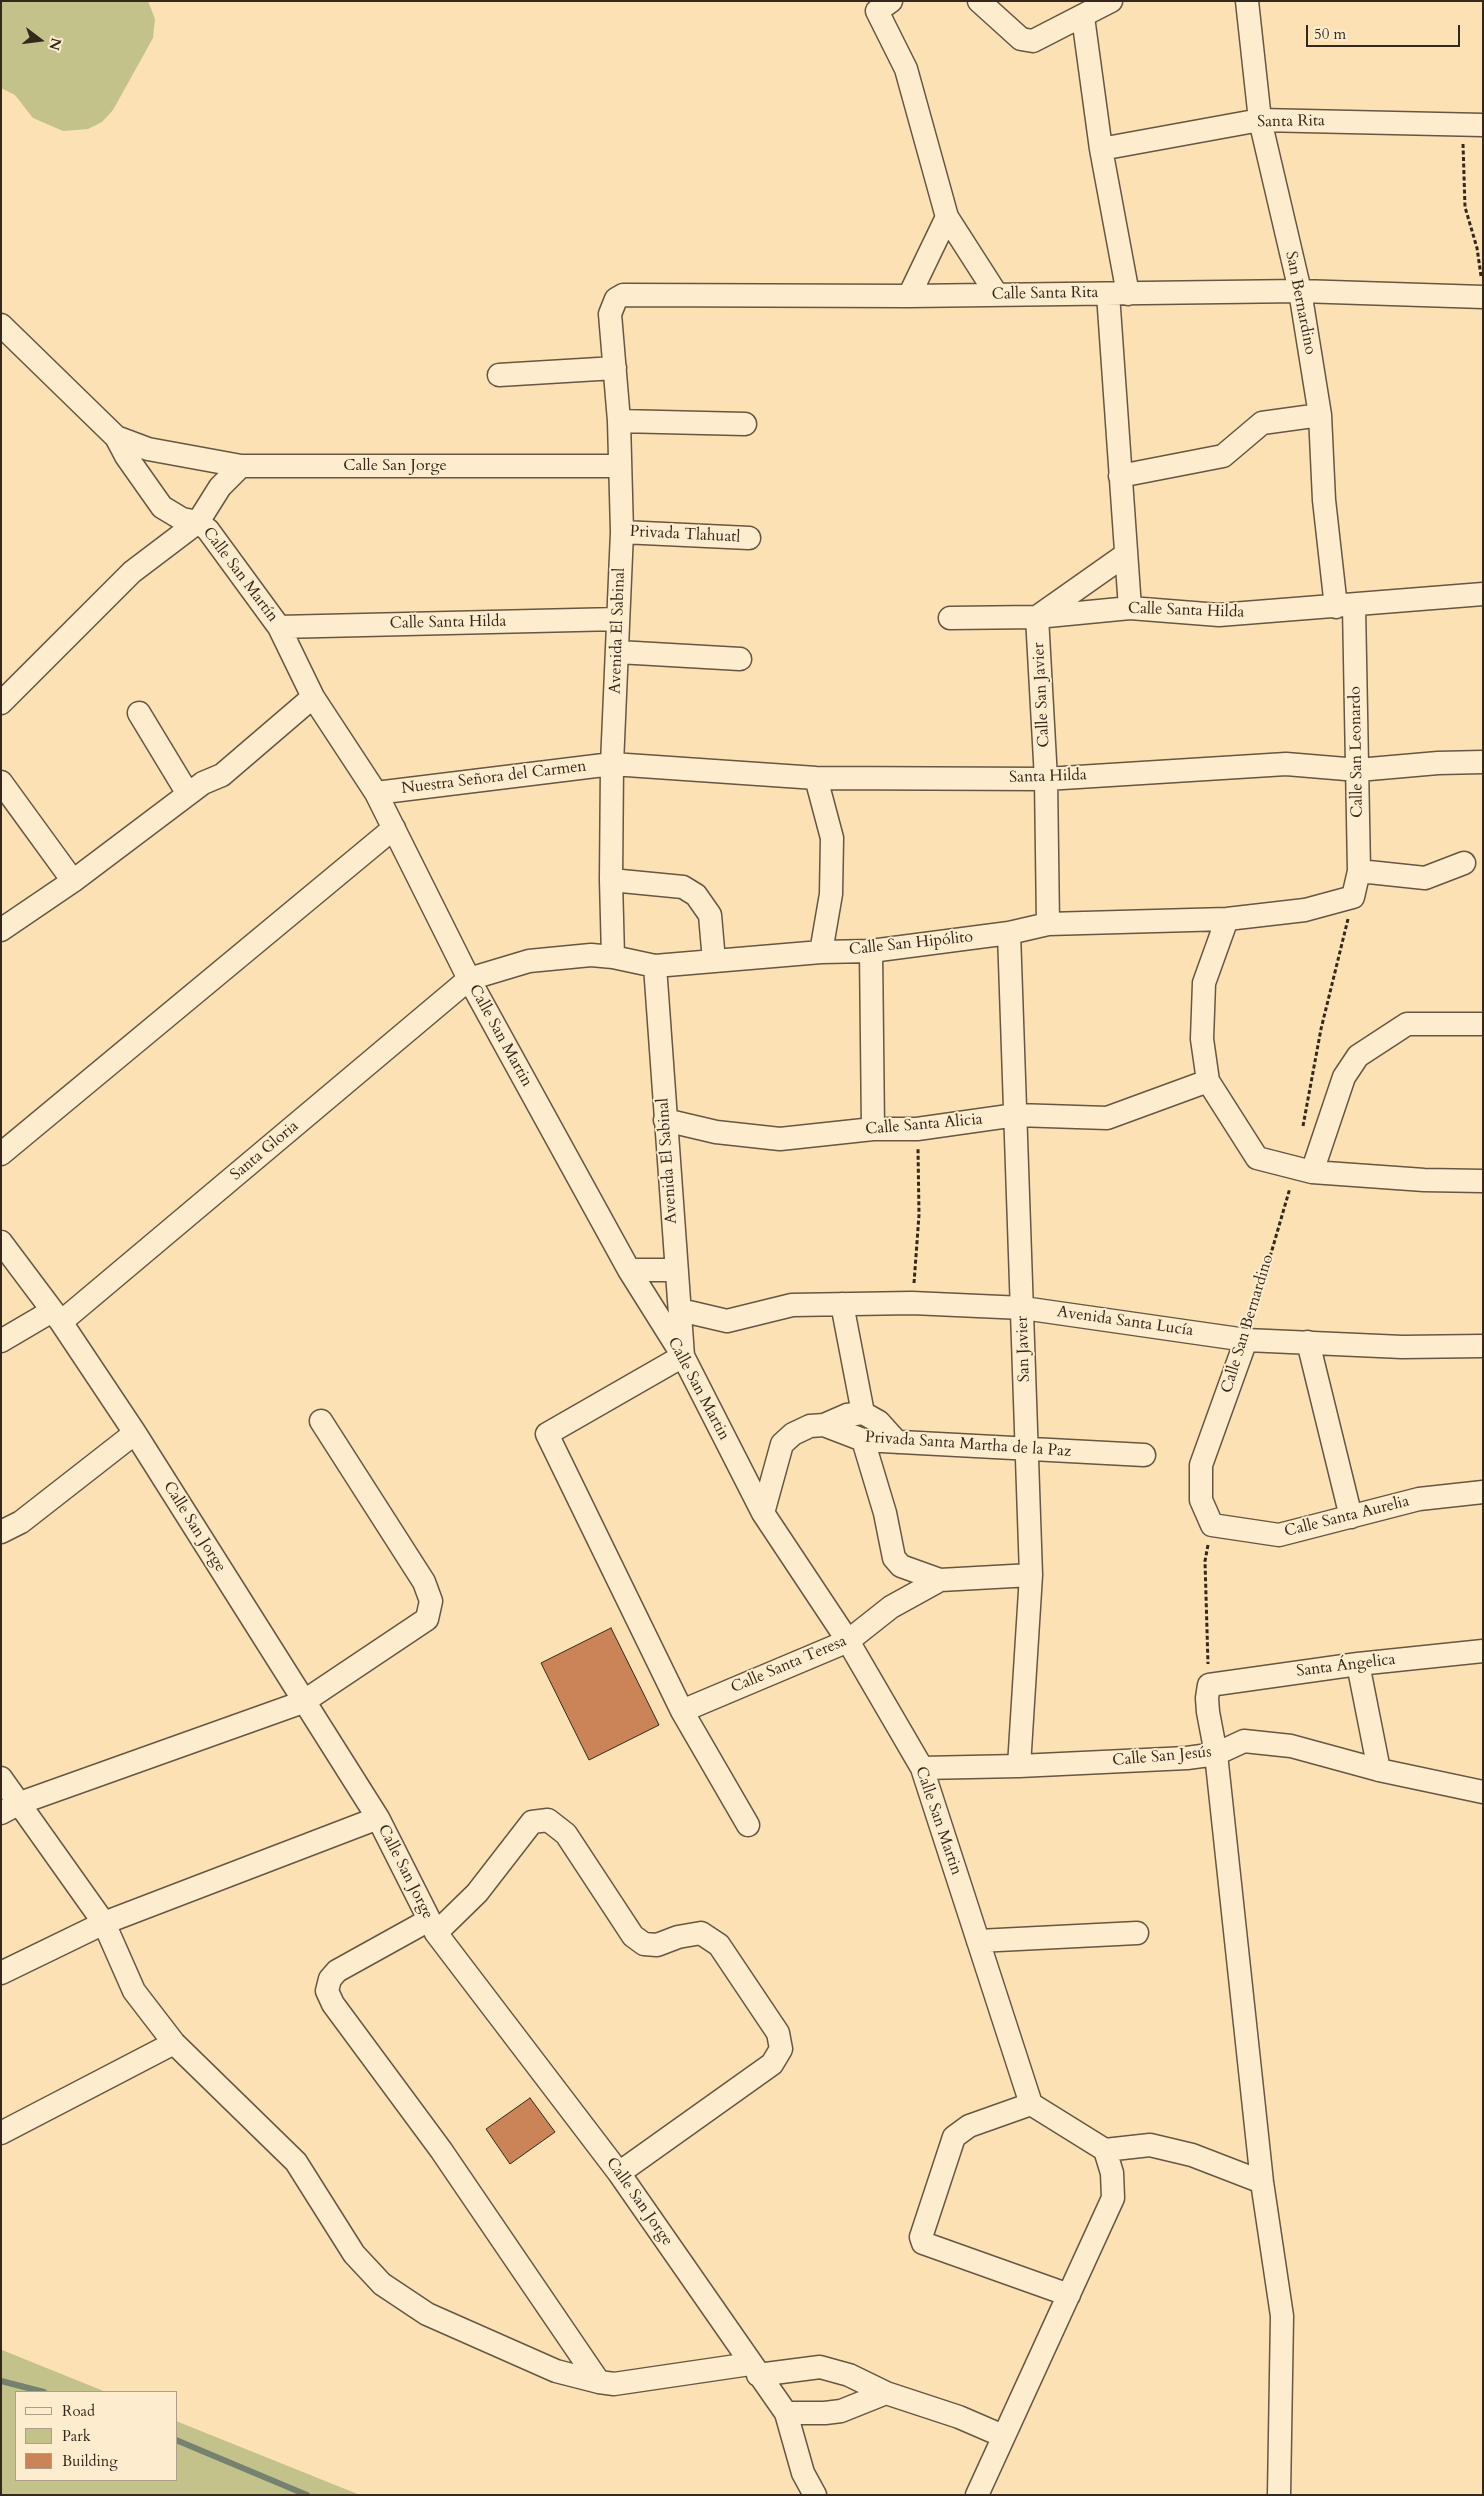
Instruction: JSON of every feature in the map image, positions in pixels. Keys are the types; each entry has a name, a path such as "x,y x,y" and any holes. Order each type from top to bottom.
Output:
{"street":[{"path":"891,1 877,11 906,69 948,217 997,295"},
{"path":"979,1 1021,39 1033,41 1083,18 1111,1"},
{"name":"San Bernardino","path":"1248,1 1260,120 1300,290 1320,415 1324,500 1345,606"},
{"path":"1083,18 1118,294 1120,476 1130,608"},
{"name":"Santa Rita","path":"1101,149 1260,120 1473,125"},
{"path":"909,296 948,217"},
{"name":"Calle Santa Rita","path":"612,305 616,299 623,295 909,296 1482,287"},
{"name":"Avenida El Sabinal","path":"612,305 610,314 619,421 622,532 612,764 611,880 613,957"},
{"name":"Calle San Martín","path":"1,325 116,437 126,456 162,507 182,519 198,522 208,530 279,627 313,697"},
{"path":"499,375 615,368"},
{"path":"1120,476 1223,456 1262,423 1320,415"},
{"path":"619,421 744,424"},
{"name":"Calle San Jorge","path":"116,437 148,449 241,466 620,466"},
{"path":"1,703 132,572 198,522 220,488 241,466"},
{"name":"Privada Tlahuatl","path":"622,532 749,538"},
{"path":"1037,617 1125,555"},
{"name":"Calle Santa Hilda","path":"950,618 1037,617 1130,608 1219,615 1483,594"},
{"name":"Calle San Leonardo","path":"1345,606 1358,770 1359,871 1353,897"},
{"name":"Calle San Javier","path":"1037,617 1046,779 1048,924"},
{"name":"Calle Santa Hilda","path":"279,627 618,619"},
{"path":"618,652 740,659"},
{"path":"1,930 72,881 203,783 222,775 313,697"},
{"name":"Calle San Martin","path":"313,697 376,793 469,979 628,1270 683,1356 763,1513 848,1641 922,1768 1031,2104"},
{"path":"139,713 188,794"},
{"name":"Santa Hilda","path":"612,764 816,778 1046,779 1286,764 1358,770 1438,763 1483,762"},
{"name":"Nuestra Señora del Carmen","path":"376,793 612,764"},
{"path":"816,778 832,838 831,894 820,952"},
{"path":"1,782 72,881"},
{"path":"1,1154 394,828"},
{"path":"1359,871 1425,878 1464,863"},
{"path":"611,880 683,887 696,895 710,915 714,962"},
{"name":"Calle San Hipólito","path":"469,979 529,961 591,955 613,957 655,966 820,952 871,951 1009,933 1048,924 1227,919 1305,910 1353,897"},
{"path":"1227,919 1204,983 1202,1039 1208,1081 1257,1158 1304,1170 1424,1180 1483,1181"},
{"name":"San Javier","path":"1009,933 1031,1575 1019,1766"},
{"path":"871,951 873,1129"},
{"name":"Avenida El Sabinal","path":"655,966 664,1120 683,1356"},
{"name":"Santa Gloria","path":"1,1342 56,1317 469,979"},
{"path":"1304,1170 1344,1077 1358,1056 1407,1024 1483,1024"},
{"name":"Calle Santa Alicia","path":"664,1120 716,1132 780,1139 873,1129 917,1129 1016,1115 1107,1118 1208,1081"},
{"name":"Calle San Jorge","path":"1,1242 56,1317 135,1433 303,1702 378,1818 432,1926 620,2173 754,2370 786,2413 803,2473 815,2495"},
{"path":"628,1270 676,1270"},
{"path":"842,1304 863,1413"},
{"name":"Avenida Santa Lucía","path":"680,1310 728,1322 780,1306 912,1304 1023,1308 1246,1340 1402,1346 1483,1346"},
{"name":"Calle San Bernardino","path":"1212,1525 1201,1500 1201,1465 1246,1340"},
{"path":"1308,1342 1351,1517"},
{"path":"683,1356 547,1434 682,1711 748,1825"},
{"path":"763,1513 782,1444 793,1434 810,1426 824,1425 847,1415 863,1413 879,1422 897,1442"},
{"path":"11,1808 303,1702 427,1619 431,1601 424,1582 321,1421"},
{"name":"Privada Santa Martha de la Paz","path":"824,1425 863,1440 1028,1450 1144,1454"},
{"path":"1,1532 21,1522 135,1433"},
{"path":"863,1440 885,1513 894,1558 901,1566 940,1580"},
{"name":"Calle Santa Aurelia","path":"1212,1525 1279,1535 1419,1499 1483,1492"},
{"name":"Calle Santa Teresa","path":"682,1711 848,1641 891,1607 940,1580 1031,1575"},
{"name":"Santa Ángelica","path":"1209,1685 1358,1664 1483,1651"},
{"path":"1358,1664 1379,1770"},
{"path":"1209,1685 1207,1698 1208,1712 1216,1754 1262,2182 1282,2316 1279,2495"},
{"name":"Calle San Jesús","path":"922,1768 1019,1766 1187,1758 1216,1754 1244,1740 1292,1746 1379,1770 1483,1792"},
{"path":"1,1778 11,1808 104,1923 134,1991 174,2043 296,2162 354,2254 382,2284 427,2314 556,2371 599,2382 614,2384 754,2370 820,2367 849,2374 886,2393 952,2414 1003,2436"},
{"path":"1,1973 104,1923 378,1818"},
{"path":"599,2382 441,2150 333,2004 327,1991 330,1979 338,1971 432,1926 477,1893 532,1822 548,1820 566,1834 633,1936 644,1944 657,1945 678,1937 701,1933 719,1945 778,2033 781,2049 772,2064 620,2173"},
{"path":"978,1940 1137,1933"},
{"path":"1,2133 174,2043"},
{"path":"1070,2295 923,2243 921,2237 954,2136 969,2126 1031,2104 1105,2150 1150,2145 1192,2155 1262,2182"},
{"path":"976,2495 1070,2295 1113,2198 1112,2173 1105,2150"},
{"path":"786,2413 825,2414 886,2393"}],"path":[{"path":"1473,125 1465,207 1478,248 1482,287"},
{"path":"1302,1131 1321,1029 1353,897"},
{"path":"912,1304 919,1214 917,1129"},
{"name":"Calle San Bernardino","path":"1246,1340 1304,1170"},
{"path":"1209,1685 1205,1561 1212,1525"}],"green space":[{"path":"1,1 148,1 155,19 153,38 113,110 102,122 88,129 63,131 33,118 15,95 1,88"},
{"path":"1,2346 2,2350 104,2391 15,2391 15,2481 178,2481 178,2422 360,2495 1,2495"}],"building":[{"path":"611,1628 659,1725 589,1760 541,1663"},
{"path":"530,2098 555,2132 510,2164 486,2129"}],"waterway":[{"path":"1,2381 40,2391"},
{"path":"178,2441 307,2495"}]}
